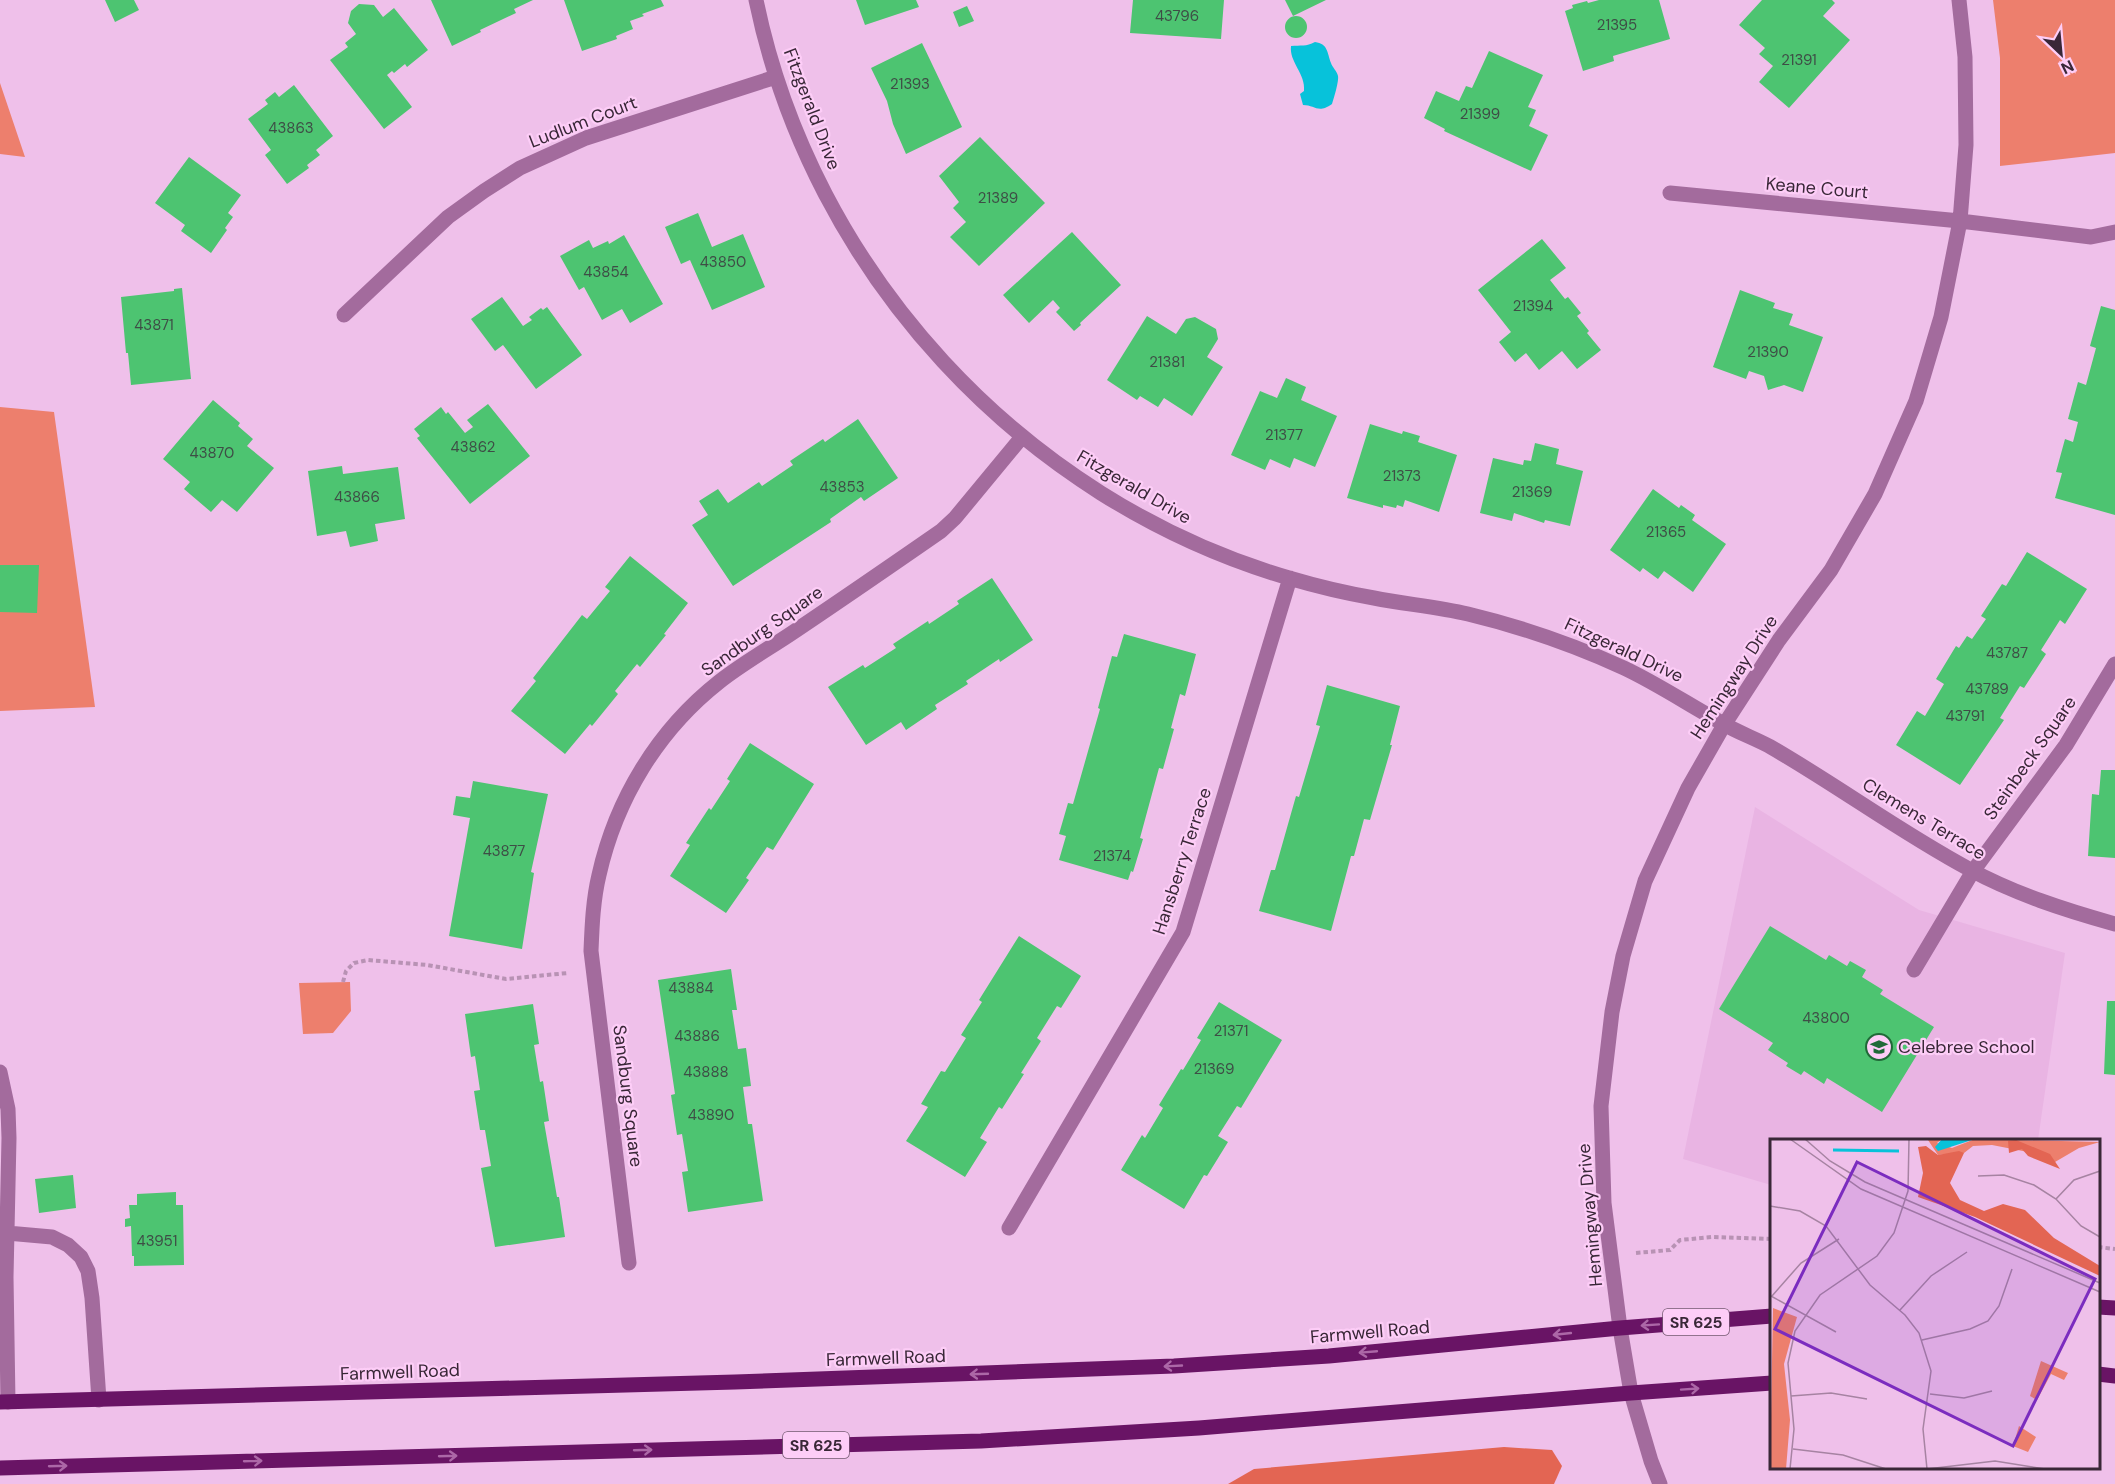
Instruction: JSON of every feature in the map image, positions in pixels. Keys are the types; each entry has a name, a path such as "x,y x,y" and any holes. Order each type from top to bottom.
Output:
{"main road":[{"path":"2100,1307 2115,1308"},
{"name":"Farmwell Road","path":"4,1402 735,1382 1174,1366 1329,1356 1770,1316"},
{"path":"2100,1374 2115,1376"},
{"name":"SR 625","path":"0,1468 981,1441 1199,1428 1770,1383"}],"street":[{"name":"Fitzgerald Drive","path":"756,0 776,77 798,137 824,194 855,249 891,301 931,350 975,396 1022,437 1072,475 1112,501 1190,542 1233,559 1290,578 1371,598 1465,613 1543,635 1636,673 1724,725"},
{"name":"Hemingway Drive","path":"1660,1484 1631,1393 1604,1203 1601,1106 1612,1012 1623,956 1645,881 1688,788 1724,725 1779,640 1831,570 1875,494 1919,390 1941,317 1960,221 1966,134 1965,57 1959,0"},
{"name":"Ludlum Court","path":"344,315 448,217 520,168 585,138 776,77"},
{"name":"Keane Court","path":"1670,193 1960,221 2091,237 2115,232"},
{"name":"Sandburg Square","path":"629,1263 591,951 592,914 598,876 608,841 622,806 638,775 657,747 679,719 719,682 941,531 955,518 1022,437"},
{"name":"Hansberry Terrace","path":"1009,1228 1183,932 1290,578"},
{"name":"Steinbeck Square","path":"1914,970 1973,871 2066,745 2115,664"},
{"name":"Clemens Terrace","path":"1724,725 1768,746 1915,839 1973,871 2065,910 2115,924"},
{"path":"0,1072 8,1109 9,1138 4,1402"},
{"path":"7,1233 52,1237 68,1245 81,1257 88,1271 92,1298 99,1400"}],"path":[{"path":"343,982 346,971 354,963 369,960 427,965 506,979 593,970"},
{"path":"1612,1256 1670,1250 1680,1240 1712,1237 1770,1239"},
{"path":"2100,1247 2115,1249"}],"shaded area":[{"path":"1993,0 2115,0 2115,153 2000,166 2000,58"},
{"path":"0,83 25,157 0,154"},
{"path":"0,407 54,412 95,707 0,711"},
{"name":"Celebree School","path":"1755,807 1919,910 2065,953 2038,1139 1770,1139 1770,1185 1683,1159"},
{"path":"350,982 351,1011 333,1033 303,1034 299,983"},
{"path":"1504,1447 1552,1450 1562,1466 1554,1484 1228,1484 1254,1469"}],"water":[{"path":"1315,42 1325,47 1338,76 1332,104 1320,109 1303,105 1300,94 1304,91 1303,79 1291,52 1291,46"}],"building":[{"path":"105,0 134,0 139,10 115,22"},
{"path":"431,0 533,0 514,9 516,13 452,46"},
{"path":"564,0 661,0 664,6 630,21 633,29 616,36 617,39 582,51"},
{"path":"856,0 916,0 919,7 865,25"},
{"path":"1133,0 1224,0 1221,39 1130,33"},
{"path":"1285,0 1326,0 1293,16"},
{"path":"1599,0 1659,0 1670,39 1613,56 1614,61 1583,71 1565,11 1573,8 1572,5"},
{"path":"1762,0 1832,0 1835,3 1823,16 1850,40 1789,108 1759,82 1773,66 1759,54 1765,48 1739,25"},
{"path":"359,4 374,5 383,17 394,8 428,50 407,67 405,64 394,73 392,71 387,75 412,107 384,129 330,60 348,47 345,43 356,34 348,23 351,11"},
{"path":"967,6 974,21 959,27 953,12"},
{"path":"1292,16 1300,16 1307,23 1307,31 1300,38 1292,38 1285,31 1285,23"},
{"path":"922,43 962,127 906,154 893,124 887,101 871,68"},
{"path":"1489,51 1543,75 1528,107 1536,110 1529,126 1548,135 1531,171 1444,131 1445,129 1424,118 1436,91 1459,101 1466,86 1472,88"},
{"path":"294,85 333,136 316,150 320,155 307,165 309,168 287,184 265,155 271,150 248,119 268,104 265,100 275,92 279,97"},
{"path":"980,137 1045,203 979,266 950,237 966,222 953,208 959,202 939,176"},
{"path":"189,157 241,195 228,213 233,217 225,228 227,230 211,253 181,231 185,225 155,203"},
{"path":"698,213 712,247 743,234 765,287 712,310 690,260 681,264 665,227"},
{"path":"1072,232 1121,285 1074,331 1056,312 1060,308 1053,300 1029,323 1003,295"},
{"path":"624,235 663,304 630,323 622,309 602,320 584,287 579,290 560,256 589,240 593,248 608,241 609,244"},
{"path":"1542,239 1566,268 1550,280 1565,299 1568,297 1581,313 1577,316 1601,350 1577,369 1562,351 1539,370 1526,353 1515,362 1499,342 1511,332 1478,290"},
{"path":"182,288 191,379 131,385 121,297 174,291 174,289"},
{"path":"1740,290 1775,303 1773,308 1793,314 1789,325 1823,337 1803,392 1784,385 1768,390 1764,376 1749,371 1746,379 1713,367"},
{"path":"502,297 523,326 532,320 529,317 541,308 543,310 547,307 582,355 536,389 503,345 495,351 471,319"},
{"path":"2101,306 2115,310 2115,515 2055,498 2062,473 2056,472 2065,439 2073,442 2078,422 2068,419 2078,382 2086,385 2096,348 2090,346"},
{"path":"1147,316 1176,334 1186,319 1195,317 1216,329 1218,339 1207,357 1223,367 1192,416 1164,398 1158,407 1140,396 1137,400 1107,380"},
{"path":"1286,378 1306,387 1301,400 1337,416 1315,467 1294,458 1290,468 1270,459 1265,470 1231,455 1260,391 1277,398"},
{"path":"213,400 240,423 238,426 253,439 247,446 274,468 237,512 222,500 211,512 184,489 190,482 163,459"},
{"path":"488,404 530,456 470,504 417,438 420,436 414,429 441,407 465,433 473,427 467,420"},
{"path":"858,419 898,478 864,501 861,497 830,519 831,522 733,586 692,525 708,515 699,501 718,489 728,503 759,482 762,486 793,465 790,461 823,439 825,442"},
{"path":"1370,424 1402,434 1403,431 1420,436 1418,442 1457,455 1439,512 1405,500 1403,507 1383,505 1383,508 1347,498"},
{"path":"1535,443 1559,449 1556,464 1583,471 1570,526 1545,520 1544,523 1514,513 1512,521 1480,513 1493,458 1523,465 1524,460 1531,461"},
{"path":"342,466 343,474 398,467 405,519 375,524 378,541 350,547 346,531 317,536 308,471"},
{"path":"1653,489 1679,508 1681,505 1695,515 1692,520 1726,544 1693,592 1664,571 1658,579 1643,568 1640,572 1610,550"},
{"path":"2027,552 2087,589 2065,624 2060,620 2041,650 2046,654 2024,688 2020,686 2000,718 2004,720 1960,785 1896,745 1917,711 1925,716 1944,684 1936,679 1956,646 1959,648 1967,636 1972,639 1986,619 1981,616 2002,584 2006,586"},
{"path":"630,556 688,603 640,667 637,664 615,691 618,694 592,726 590,724 565,754 511,711 536,681 533,678 582,615 587,619 610,591 605,587"},
{"path":"0,565 39,565 37,613 0,612"},
{"path":"992,578 1033,640 966,681 968,684 935,705 937,709 906,730 901,722 866,745 828,687 863,665 865,668 896,648 893,644 959,604 957,601"},
{"path":"1124,634 1196,654 1185,696 1180,694 1171,728 1174,729 1163,769 1159,768 1140,838 1143,839 1133,872 1131,871 1128,880 1059,860 1066,836 1059,834 1068,803 1073,804 1100,709 1098,708 1112,656 1117,657"},
{"path":"1327,685 1400,706 1390,745 1392,745 1370,820 1364,819 1354,856 1351,856 1331,931 1259,911 1271,870 1275,870 1296,796 1299,797 1320,726 1316,725"},
{"path":"750,743 814,784 773,850 767,847 746,878 749,880 726,913 670,876 690,845 686,843 730,781 727,779"},
{"path":"2101,770 2115,770 2115,858 2088,856 2092,794 2099,795"},
{"path":"473,781 548,794 531,872 534,873 522,949 449,936 470,818 453,815 456,796 470,798"},
{"name":"Celebree School","path":"1770,926 1826,960 1829,955 1847,966 1850,961 1866,970 1862,977 1883,990 1880,994 1934,1027 1882,1112 1827,1078 1824,1084 1804,1071 1801,1075 1786,1066 1788,1063 1768,1050 1773,1043 1719,1009"},
{"path":"1019,936 1081,976 1061,1008 1057,1006 1037,1038 1041,1041 1021,1073 1024,1074 1002,1109 999,1107 980,1138 987,1142 965,1177 906,1141 928,1107 921,1104 941,1071 945,1072 966,1038 961,1035 982,1002 979,1000"},
{"path":"731,969 737,1010 732,1010 738,1049 746,1048 751,1086 743,1087 748,1124 752,1124 763,1201 688,1212 682,1172 688,1171 682,1134 677,1135 671,1095 675,1094 658,980"},
{"path":"2107,1001 2115,1001 2115,1075 2104,1074"},
{"path":"1219,1002 1282,1040 1241,1108 1237,1106 1218,1136 1228,1142 1207,1176 1204,1175 1184,1209 1121,1170 1142,1135 1145,1138 1163,1108 1159,1105 1201,1040 1197,1038"},
{"path":"533,1004 539,1044 534,1045 540,1082 543,1081 549,1121 544,1122 565,1237 495,1247 481,1168 491,1166 485,1130 480,1130 474,1091 480,1090 475,1056 471,1057 465,1014"},
{"path":"73,1175 76,1208 39,1213 35,1179"},
{"path":"176,1192 176,1205 183,1205 184,1265 134,1266 131,1226 125,1227 125,1219 130,1218 129,1205 137,1205 137,1194"}],"place":[{"name":"Celebree School","path":"1879,1047"}]}
